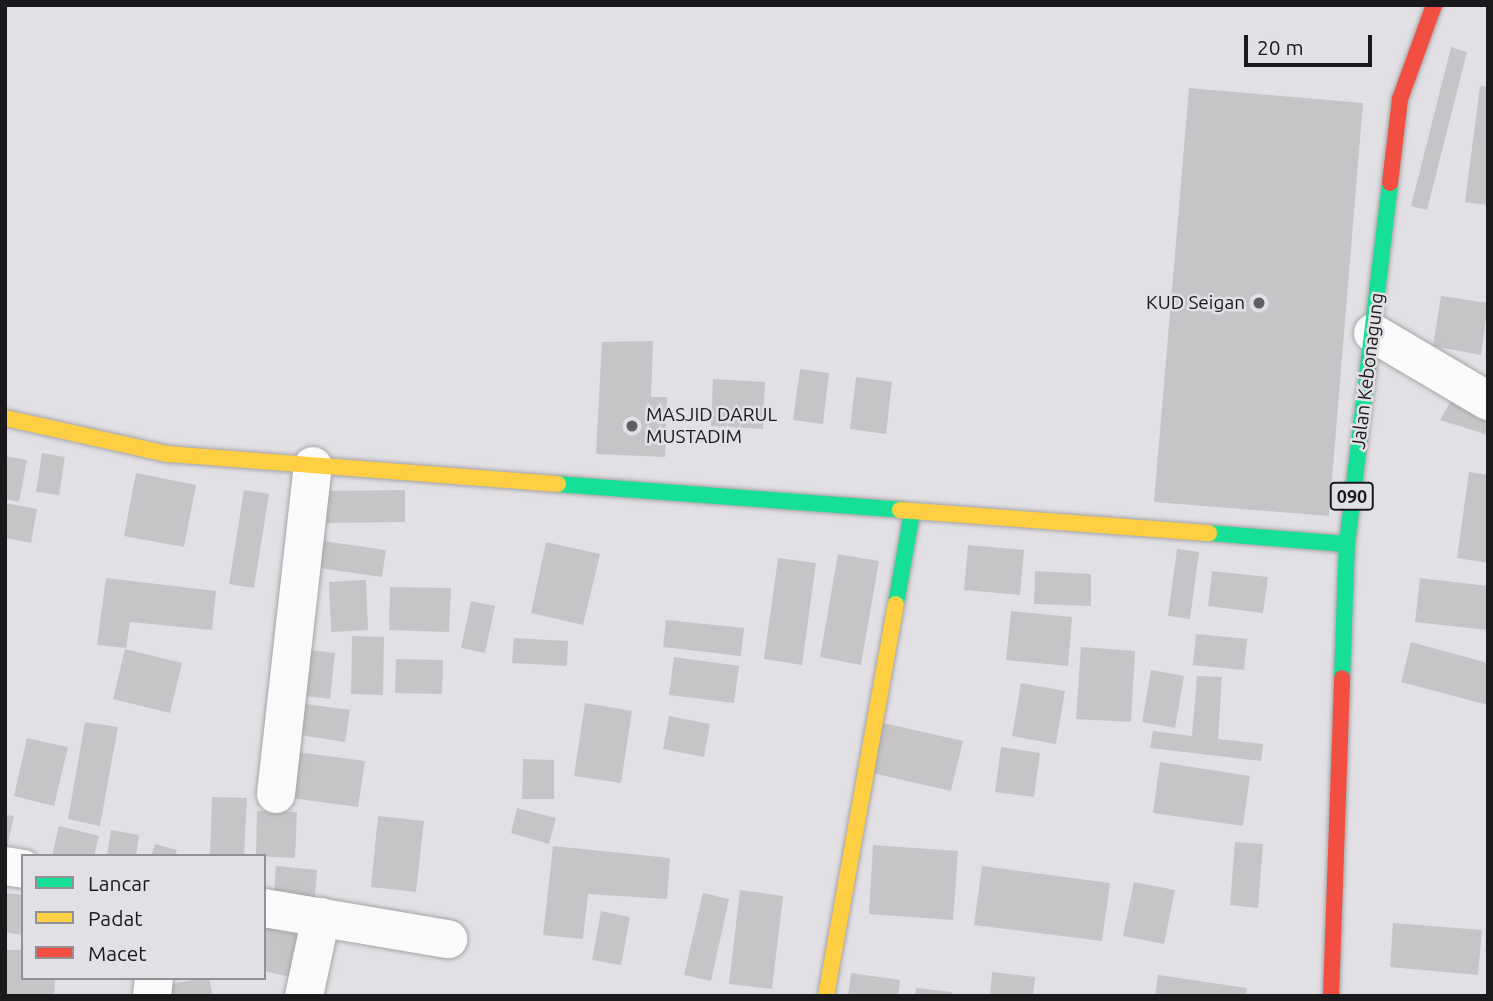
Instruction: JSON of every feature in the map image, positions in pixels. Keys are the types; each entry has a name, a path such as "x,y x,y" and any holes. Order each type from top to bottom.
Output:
{"street":[{"name":"Jalan Kebonagung","path":"1331,996 1346,544 1400,99 1434,5"},
{"path":"1373,333 1488,401"},
{"path":"5,418 168,454 1346,544"},
{"path":"276,794 313,466"},
{"path":"825,996 912,512"},
{"path":"266,908 448,939"},
{"path":"304,996 321,917"}],"building":[{"path":"1451,47 1467,52 1427,210 1411,206"},
{"path":"1480,86 1488,87 1488,205 1465,202"},
{"name":"KUD Seigan","path":"1189,88 1363,103 1329,516 1154,502"},
{"path":"1441,296 1488,303 1481,355 1433,346"},
{"name":"MASJID DARUL MUSTADIM","path":"653,341 651,397 667,397 665,457 596,454 602,342"},
{"path":"800,369 829,373 823,424 793,420"},
{"path":"856,377 892,382 886,434 850,429"},
{"path":"713,379 765,382 763,429 711,426"},
{"path":"1452,399 1488,411 1488,435 1440,420"},
{"path":"42,453 65,457 59,495 36,492"},
{"path":"5,456 27,460 19,502 5,499"},
{"path":"1469,472 1488,475 1488,563 1457,558"},
{"path":"136,473 196,485 184,547 124,536"},
{"path":"244,490 269,494 254,588 229,584"},
{"path":"405,490 405,522 323,523 323,491"},
{"path":"5,503 37,509 31,543 5,538"},
{"path":"316,540 386,550 382,577 312,567"},
{"path":"546,542 600,554 583,625 531,613"},
{"path":"968,545 1024,550 1020,595 964,590"},
{"path":"1177,549 1199,552 1190,619 1168,616"},
{"path":"838,554 879,561 861,665 820,657"},
{"path":"778,558 816,563 802,665 764,659"},
{"path":"1035,571 1091,574 1091,606 1034,604"},
{"path":"1212,571 1268,577 1263,613 1208,606"},
{"path":"106,578 216,591 212,630 130,622 126,648 97,645"},
{"path":"1420,578 1488,586 1488,630 1415,622"},
{"path":"366,580 368,630 331,632 329,582"},
{"path":"390,587 451,588 449,632 389,630"},
{"path":"471,601 495,606 485,653 461,648"},
{"path":"1011,611 1072,617 1068,666 1006,660"},
{"path":"666,620 744,628 741,656 663,647"},
{"path":"1196,634 1247,639 1244,670 1193,665"},
{"path":"352,636 384,637 383,695 351,694"},
{"path":"514,638 568,641 567,666 512,663"},
{"path":"1411,642 1488,663 1488,705 1401,682"},
{"path":"1081,647 1135,651 1131,722 1076,719"},
{"path":"125,649 182,663 170,713 113,699"},
{"path":"302,649 335,653 330,699 297,695"},
{"path":"674,657 739,666 734,703 669,695"},
{"path":"396,659 443,660 442,694 395,693"},
{"path":"1151,670 1184,676 1175,728 1142,722"},
{"path":"1197,676 1222,677 1218,739 1263,744 1261,761 1150,748 1153,731 1192,736"},
{"path":"1021,683 1065,691 1056,744 1012,736"},
{"path":"292,702 350,710 345,742 287,733"},
{"path":"585,703 632,711 621,783 574,776"},
{"path":"669,716 710,724 704,757 663,749"},
{"path":"85,722 118,727 100,826 68,819"},
{"path":"883,723 963,741 951,791 872,773"},
{"path":"27,738 68,747 54,806 14,796"},
{"path":"1001,747 1040,753 1034,797 995,792"},
{"path":"297,752 365,761 358,807 291,798"},
{"path":"523,759 554,760 554,799 522,799"},
{"path":"1160,762 1250,776 1243,826 1153,813"},
{"path":"212,797 247,798 244,854 210,854"},
{"path":"517,808 556,818 549,844 511,833"},
{"path":"257,811 297,812 295,858 256,854"},
{"path":"5,815 14,816 6,853 5,853"},
{"path":"378,816 424,821 416,892 371,887"},
{"path":"59,826 99,836 94,854 52,854"},
{"path":"111,830 139,835 136,854 107,854"},
{"path":"1235,842 1263,844 1258,908 1230,905"},
{"path":"155,844 177,850 176,854 152,854"},
{"path":"873,845 958,851 953,920 869,914"},
{"path":"553,846 670,858 667,899 588,894 583,939 543,935"},
{"path":"276,866 317,870 314,910 273,906"},
{"path":"982,866 1110,883 1102,941 974,925"},
{"path":"1134,882 1175,890 1164,944 1123,936"},
{"path":"740,890 783,896 772,989 729,984"},
{"path":"5,893 21,895 21,935 5,932"},
{"path":"703,893 729,899 711,981 684,975"},
{"path":"601,911 630,917 621,965 592,960"},
{"path":"266,923 302,932 291,977 266,971"},
{"path":"1393,923 1482,930 1478,975 1390,967"},
{"path":"5,950 21,950 21,980 55,980 54,996 5,996"},
{"path":"992,972 1035,977 1033,996 990,996"},
{"path":"851,973 900,980 898,996 848,996"},
{"path":"1158,975 1247,988 1246,996 1155,996"},
{"path":"192,980 209,980 213,996 171,996 168,985"},
{"path":"916,988 952,992 952,996 915,996"}],"traffic: fast":[{"path":"1342,678 1347,544 1390,183"},
{"path":"558,484 900,510"},
{"path":"896,604 912,512"},
{"path":"1209,533 1347,544"}],"traffic: slow":[{"path":"5,418 168,454 558,484"},
{"path":"900,510 1209,533"},
{"path":"826,996 896,604"}],"traffic: jam":[{"path":"1390,183 1400,99 1434,5"},
{"path":"1331,996 1342,678"}],"place":[{"name":"KUD Seigan","path":"1259,303"},
{"name":"MASJID DARUL MUSTADIM","path":"632,426"}]}
